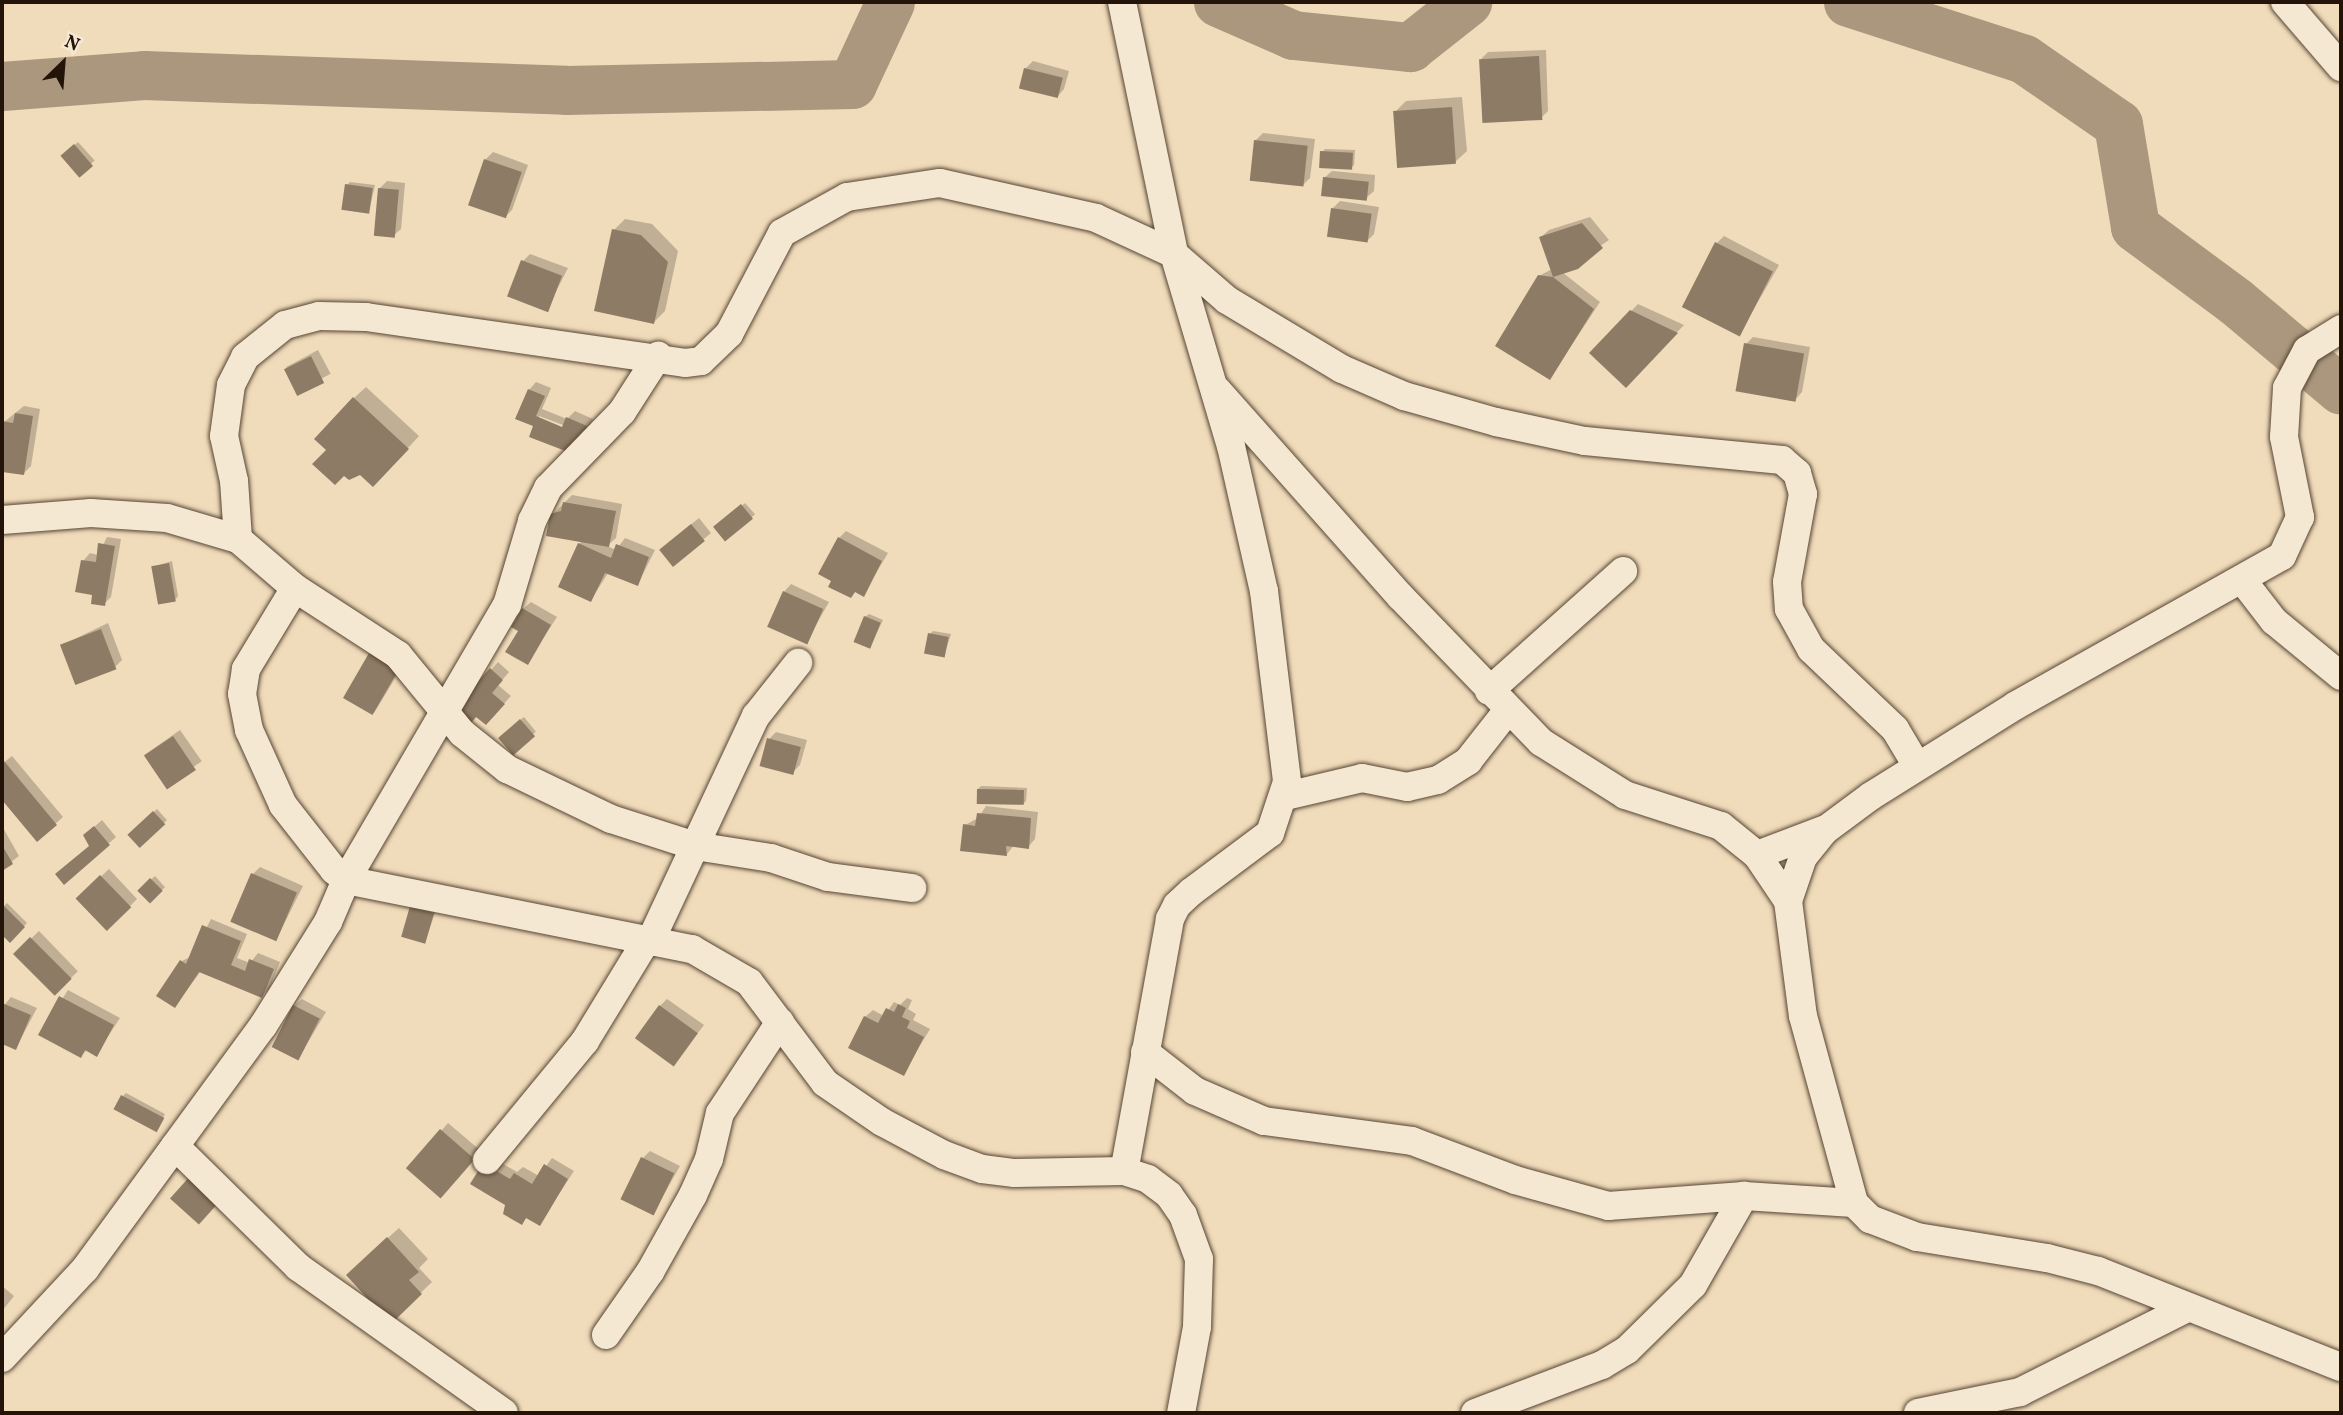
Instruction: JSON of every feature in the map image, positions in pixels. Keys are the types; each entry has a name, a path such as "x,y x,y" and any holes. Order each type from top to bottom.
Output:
{"street":[{"path":"1122,2 1174,254 1214,386 1264,591 1286,796 1270,833 1177,905 1163,947 1124,1171"},
{"path":"2285,2 2341,67"},
{"path":"238,539 234,481 224,436 231,385 245,357 285,325 319,316 366,317 659,356 685,363 701,361 715,352 782,233 846,197 940,183 999,193 1096,218 1174,254 1227,300 1342,369 1404,396 1496,422 1585,441 1782,460 1797,473 1803,494 1787,582 1789,609 1811,649 1895,729 1917,766"},
{"path":"1757,855 1825,830 1917,766 2015,706 2243,581 2282,556 2297,530 2299,503 2284,428 2287,388 2306,350 2341,330"},
{"path":"2,1358 85,1269 262,1026 328,922 346,880 442,709 507,605 532,521 548,488 622,412 659,356"},
{"path":"1214,386 1499,701 1541,742 1625,796 1713,822 1757,855 1788,901"},
{"path":"2,520 92,513 167,517 238,539 295,587 398,655 462,733 508,769 611,819 695,846 771,858 828,877 912,888"},
{"path":"1286,796 1362,778 1407,787 1438,780 1468,761 1499,701 1623,571"},
{"path":"2243,581 2274,621 2341,676"},
{"path":"295,587 246,669 242,694 248,730 283,805 314,848 346,880 513,910 648,942 692,948 748,982 825,1083 882,1122 944,1155 982,1169 1015,1173 1124,1171 1148,1179 1169,1195 1182,1215 1199,1259 1197,1327 1181,1413"},
{"path":"487,1160 585,1041 648,942 756,716 798,663"},
{"path":"1825,830 1799,863 1788,901 1803,1016 1854,1203 1870,1219 1897,1231 2085,1268 2341,1367"},
{"path":"606,1335 650,1272 693,1195 709,1159 720,1113 780,1023"},
{"path":"1145,1052 1195,1091 1264,1121 1412,1142 1515,1181 1595,1203 1637,1206 1744,1196 1854,1203"},
{"path":"175,1146 298,1267 504,1413"},
{"path":"1475,1413 1602,1364 1627,1350 1693,1285 1744,1196"},
{"path":"1918,1413 2020,1392 2187,1308"}],"building":[{"path":"1539,56 1542,120 1482,123 1479,59"},
{"path":"1024,68 1063,78 1058,98 1019,88"},
{"path":"1452,107 1456,164 1397,168 1393,111"},
{"path":"1254,140 1308,146 1303,186 1250,181"},
{"path":"74,144 93,166 79,178 60,156"},
{"path":"1320,151 1353,153 1352,170 1319,168"},
{"path":"484,159 522,172 506,218 468,205"},
{"path":"1323,177 1369,182 1367,201 1321,196"},
{"path":"345,184 373,188 369,214 341,210"},
{"path":"378,188 399,190 395,238 374,236"},
{"path":"1331,208 1372,214 1368,242 1327,237"},
{"path":"1582,223 1603,248 1578,269 1553,277 1539,237"},
{"path":"612,229 641,235 668,262 654,324 594,311"},
{"path":"1715,242 1773,272 1740,337 1682,307"},
{"path":"521,260 562,276 548,312 507,296"},
{"path":"1538,275 1553,277 1594,309 1550,380 1495,346"},
{"path":"1630,310 1678,333 1626,388 1589,353"},
{"path":"1744,343 1804,354 1796,402 1735,391"},
{"path":"311,356 324,383 297,396 284,369"},
{"path":"528,389 545,396 536,416 562,427 566,417 587,426 576,455 529,437 533,426 515,419"},
{"path":"353,397 409,449 373,487 360,475 349,480 344,476 335,485 312,464 326,450 314,439"},
{"path":"15,413 33,416 24,475 2,472 2,421 13,423"},
{"path":"563,502 616,511 609,547 546,536 550,514 561,511"},
{"path":"741,504 753,519 725,541 713,527"},
{"path":"691,524 705,541 673,567 659,550"},
{"path":"838,537 882,561 864,597 855,592 851,598 828,587 831,581 818,574"},
{"path":"98,543 115,546 105,606 91,604 92,595 75,592 81,560 96,562"},
{"path":"578,543 611,558 616,544 649,557 638,586 605,573 591,602 558,587"},
{"path":"169,563 176,601 158,605 151,566"},
{"path":"783,591 823,609 807,645 767,627"},
{"path":"522,608 551,625 528,665 505,652 518,631 511,627"},
{"path":"864,616 881,623 870,649 854,642"},
{"path":"101,629 116,669 75,685 60,645"},
{"path":"928,633 949,637 945,658 924,654"},
{"path":"369,653 398,670 372,715 343,698"},
{"path":"490,668 503,680 492,693 505,704 486,725 476,717 471,723 454,709"},
{"path":"520,719 535,736 513,755 498,738"},
{"path":"173,736 196,770 167,790 144,756"},
{"path":"767,738 801,747 793,775 759,766"},
{"path":"4,761 57,825 37,842 2,800"},
{"path":"977,789 1024,790 1024,805 977,804"},
{"path":"153,811 165,824 140,848 127,835"},
{"path":"977,813 1031,818 1029,849 1006,846 1007,856 960,851 963,824 975,826"},
{"path":"94,826 110,845 64,885 55,874 89,846 83,835"},
{"path":"2,845 13,864 2,871"},
{"path":"251,873 297,893 276,941 230,922"},
{"path":"100,875 131,907 107,931 76,899"},
{"path":"150,878 163,891 150,903 137,891"},
{"path":"2,904 25,927 10,943 2,935"},
{"path":"410,906 434,913 425,944 401,937"},
{"path":"202,925 241,941 231,965 245,971 249,959 274,969 262,998 199,972 175,1008 156,996 180,960 186,964"},
{"path":"30,937 72,979 55,996 13,954"},
{"path":"59,996 114,1025 97,1057 85,1050 81,1058 38,1035"},
{"path":"2,1003 31,1015 16,1050 2,1044"},
{"path":"898,1004 906,1008 902,1017 910,1021 907,1028 924,1037 904,1076 848,1048 864,1016 878,1023 886,1008 894,1012"},
{"path":"293,1005 320,1019 298,1060 272,1047"},
{"path":"659,1005 698,1033 674,1066 635,1038"},
{"path":"121,1095 164,1118 157,1132 113,1109"},
{"path":"440,1129 475,1159 441,1198 406,1168"},
{"path":"641,1157 674,1173 654,1215 620,1199"},
{"path":"483,1163 510,1179 514,1173 532,1184 544,1164 568,1179 540,1226 526,1218 522,1225 503,1214 505,1205 470,1184"},
{"path":"192,1174 221,1200 199,1225 170,1199"},
{"path":"387,1237 419,1272 409,1280 422,1294 391,1324 346,1275"}],"waterway":[{"path":"2,86 144,75 566,90 852,84 890,2"},
{"path":"1218,2 1293,35 1410,47 1467,2"},
{"path":"1848,2 2024,59 2118,124 2135,227 2235,301 2341,390"}]}
